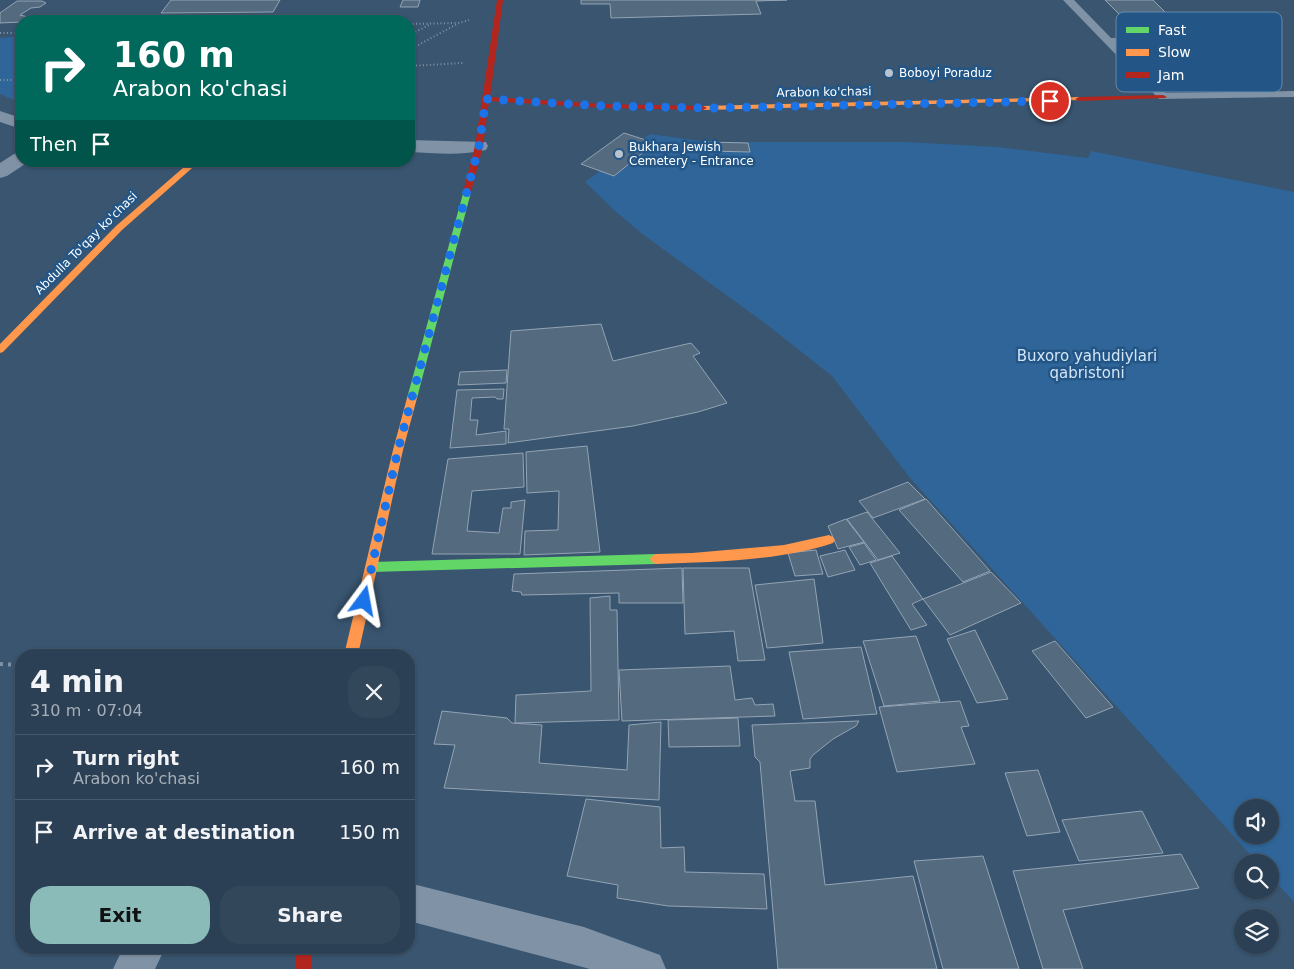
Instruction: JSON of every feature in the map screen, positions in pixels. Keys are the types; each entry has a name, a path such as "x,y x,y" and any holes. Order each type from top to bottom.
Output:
{"street":[{"path":"352,649 398,450 479,146 499,5"},
{"name":"Arabon ko'chasi","path":"486,99 604,106 712,108 1163,97"},
{"path":"1,117 15,122"},
{"path":"415,146 447,148 479,146"},
{"path":"0,172 15,162"},
{"name":"Abdulla To'qay ko'chasi","path":"0,350 113,233 145,203 189,167"},
{"path":"372,567 692,558 765,553 829,540"},
{"path":"415,904 584,947 646,969"},
{"path":"133,969 142,954"},
{"path":"304,954 304,969"}],"lane":[{"path":"1068,0 1116,48"},
{"path":"1109,41 1116,41"},
{"path":"1158,92 1163,97 1294,94"}],"path":[{"path":"415,47 459,23 499,5"},
{"path":"415,24 459,23"},
{"path":"415,32 431,24"},
{"path":"0,33 15,33"},
{"path":"415,66 491,62"},
{"path":"0,80 15,80"},
{"path":"0,664 15,665"}],"green space":[{"path":"15,37 15,100 0,94 0,38"},
{"name":"Buxoro yahudiylari qabristoni","path":"650,134 708,142 907,142 998,147 1088,158 1091,151 1294,192 1294,902 1279,886 1279,854 1250,854 1241,844 1279,844 1279,799 1234,799 1234,837 910,478 832,376 766,324 641,233 585,182"}],"building":[{"path":"171,0 280,0 273,12 161,13"},
{"path":"403,0 420,0 418,7 400,7"},
{"path":"581,0 787,0 756,1 761,14 611,18 610,4 581,4"},
{"path":"1105,0 1153,0 1165,12 1117,12"},
{"path":"17,1 42,1 46,3 40,7 31,8 20,15 15,15 15,22 0,23 0,13"},
{"name":"Bukhara Jewish Cemetery - Entrance","path":"624,133 655,143 614,176 581,164"},
{"path":"708,142 748,143 750,152 709,151"},
{"path":"601,324 613,361 691,343 700,353 693,356 727,403 698,412 633,426 508,443 509,429 504,429 511,331"},
{"path":"507,370 506,383 458,385 460,372"},
{"path":"504,389 503,399 495,397 472,398 470,420 478,420 476,435 506,431 506,444 450,448 457,390"},
{"path":"587,446 600,552 524,555 525,531 558,530 559,491 527,493 526,452"},
{"path":"523,453 524,487 472,491 467,531 499,533 503,508 511,508 511,502 525,500 520,554 432,554 448,459"},
{"path":"908,482 925,499 873,518 859,501"},
{"path":"926,499 990,571 963,582 899,510"},
{"path":"867,512 900,553 878,560 847,519"},
{"path":"846,519 864,542 838,549 828,526"},
{"path":"864,543 876,560 860,565 849,547"},
{"path":"816,550 823,574 795,576 788,553"},
{"path":"845,550 855,570 828,577 820,556"},
{"path":"892,556 923,599 912,604 927,625 911,630 870,563"},
{"path":"682,568 683,603 619,603 619,593 522,595 521,592 512,591 514,574"},
{"path":"683,568 749,568 765,660 738,661 734,631 685,634"},
{"path":"991,572 1021,603 950,635 923,599"},
{"path":"814,579 823,643 767,648 755,585"},
{"path":"610,596 610,610 617,610 619,720 515,723 516,695 591,691 590,598"},
{"path":"975,630 1008,699 977,703 947,639"},
{"path":"916,636 940,701 884,706 863,641"},
{"path":"1055,641 1113,707 1086,718 1032,651"},
{"path":"861,647 877,714 803,719 789,652"},
{"path":"730,666 735,700 752,698 755,705 773,704 775,716 622,721 619,670"},
{"path":"960,701 969,726 961,727 975,764 897,772 879,707"},
{"path":"442,711 507,718 512,723 542,725 539,763 627,770 629,725 661,722 659,800 444,788 455,745 434,744"},
{"path":"738,718 740,746 669,747 668,720"},
{"path":"859,721 856,726 833,739 813,755 810,759 810,768 790,771 795,801 815,801 825,885 913,876 937,969 778,969 760,762 755,757 752,725"},
{"path":"1038,770 1060,832 1027,836 1005,773"},
{"path":"586,799 660,807 661,848 684,847 685,872 764,874 767,909 668,906 617,898 618,885 567,876"},
{"path":"1142,811 1163,853 1079,861 1062,820"},
{"path":"1181,854 1199,888 1063,910 1083,969 1043,969 1013,871"},
{"path":"983,856 1019,969 943,969 914,861"}],"traffic: fast":[{"path":"412,398 467,192"},
{"path":"372,567 656,559"}],"traffic: slow":[{"path":"703,108 1079,99"},
{"path":"0,350 119,228 189,167"},
{"path":"352,649 398,450 412,398"},
{"path":"656,559 692,558 784,550 829,540"}],"traffic: jam":[{"path":"467,192 479,146 500,0"},
{"path":"1079,99 1163,97"},
{"path":"486,99 604,106 703,108"},
{"path":"304,954 304,969"}],"place":[{"name":"Boboyi Poraduz","path":"889,73"},
{"name":"Bukhara Jewish Cemetery - Entrance","path":"619,154"}],"route":[{"path":"364,601 398,450 479,146 486,99 675,108 1050,101"}]}
